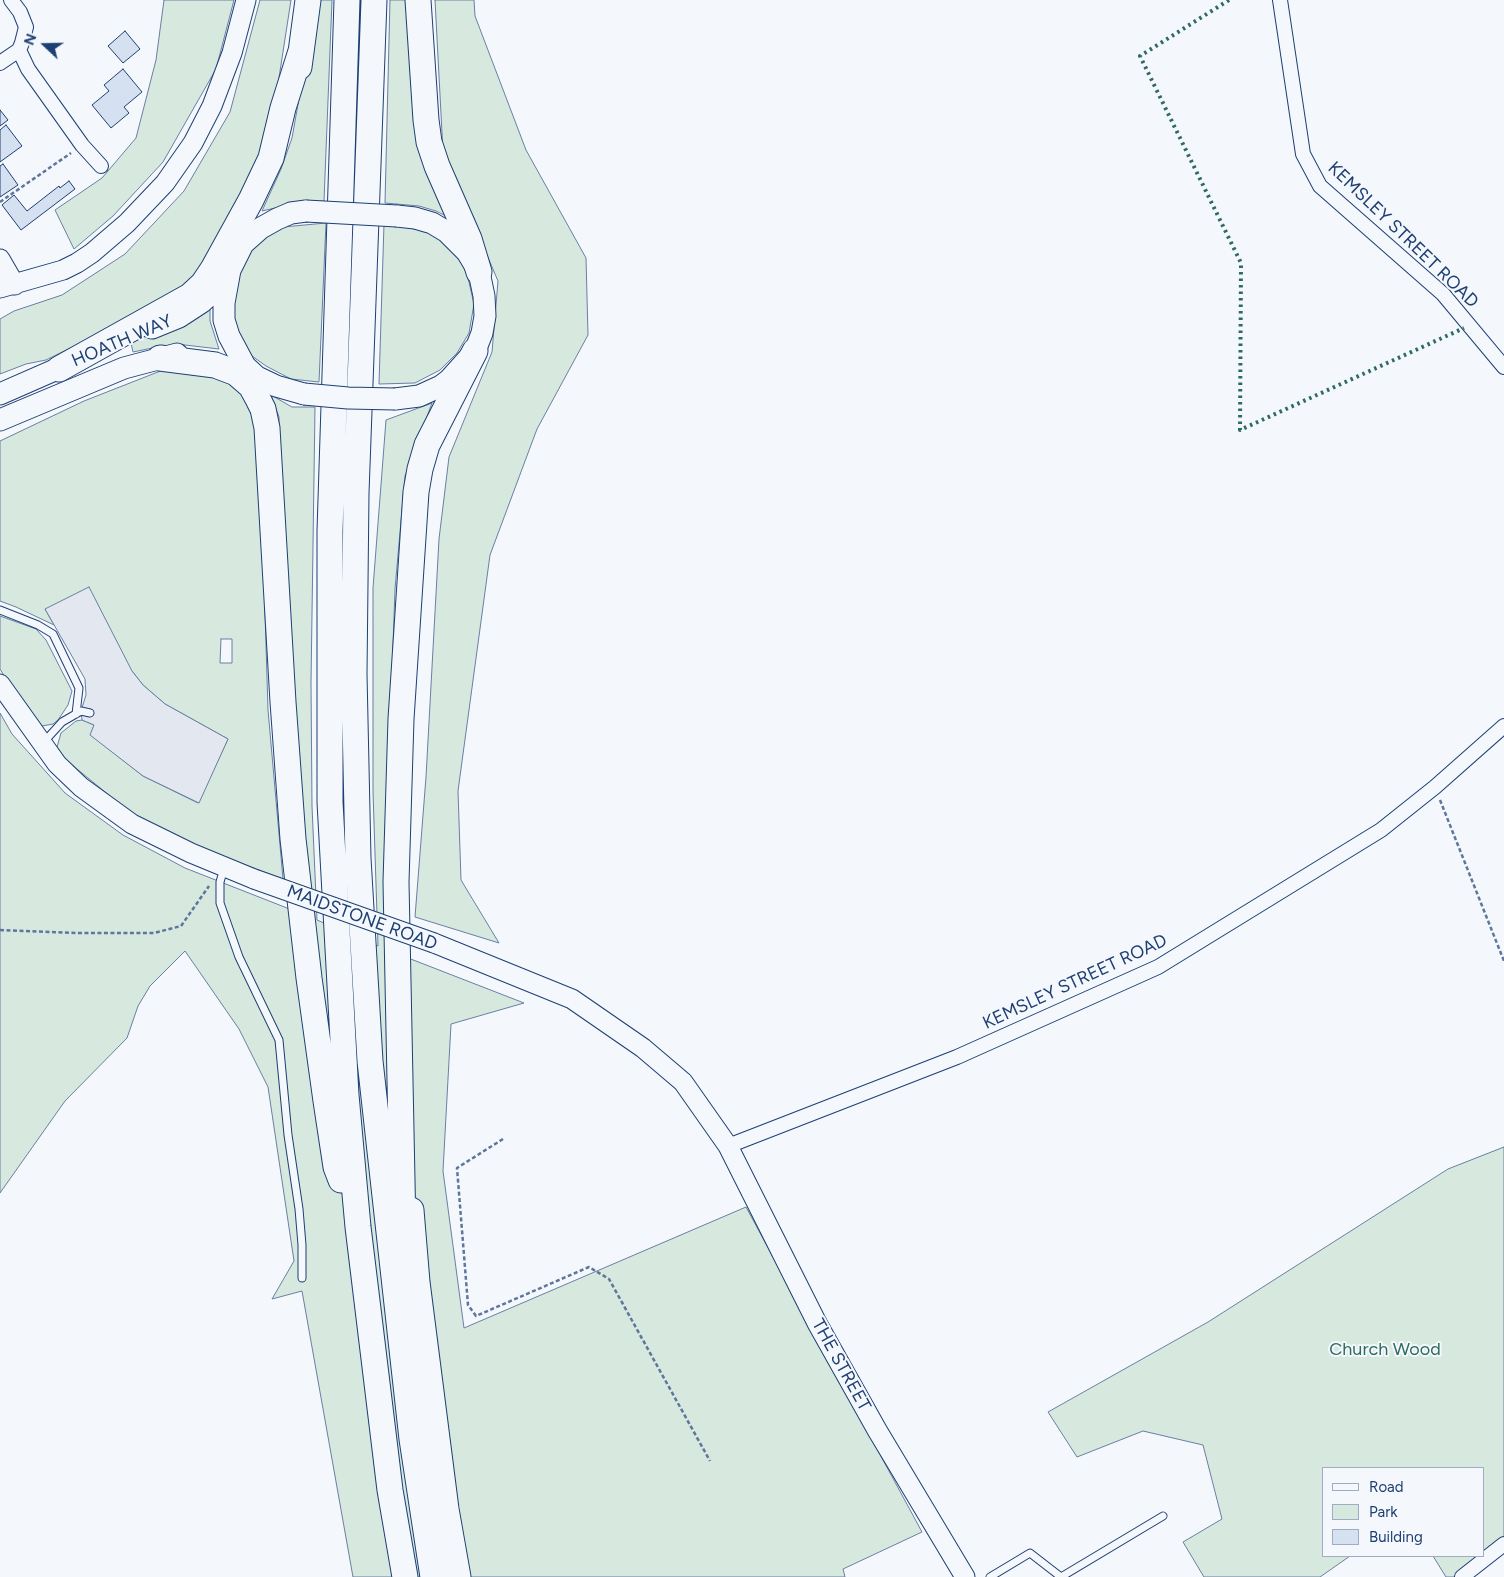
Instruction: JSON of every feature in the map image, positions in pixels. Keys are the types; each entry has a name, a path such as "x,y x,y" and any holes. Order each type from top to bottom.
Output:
{"highway":[{"path":"243,244 272,184 288,138 293,114 308,0"},
{"path":"347,0 330,531 330,792 346,1095 358,1227 390,1490 405,1577"},
{"path":"374,0 356,493 354,674 358,858 370,1061 412,1439 433,1577"},
{"path":"418,0 429,142 437,166 469,239 479,272"},
{"path":"59,368 190,296 203,284 214,269 271,158 283,108 301,51"},
{"path":"412,1439 416,1383 403,1230 396,882 401,719 416,492 420,470 427,445 476,351"},
{"path":"160,358 215,365 236,374 251,386 263,409 270,454 283,702 298,879 336,1167 358,1227"},
{"path":"251,372 268,399 276,426 270,454"},
{"path":"402,1174 410,1199 417,1282 446,1509 458,1577"}],"main road":[{"path":"251,372 229,336 224,320 224,303 230,270 243,244 261,228 291,213 306,211 415,218 432,223 447,232 467,252 479,272 484,296 485,316 476,351"},
{"name":"HOATH WAY","path":"0,394 192,310 213,292 230,270"},
{"name":"HOATH WAY","path":"0,420 124,368 185,352 216,356 276,386 304,394 348,398 395,399 419,396 441,386 462,368 476,351"}],"street":[{"path":"0,63 19,50 26,27 20,12 11,0"},
{"path":"7,286 63,270 92,253 127,223 165,183 193,143 212,106 232,53 246,0"},
{"name":"KEMSLEY STREET ROAD","path":"1280,0 1303,154 1320,186 1442,294 1504,367"},
{"path":"19,50 28,69 82,145 101,166"},
{"path":"0,259 7,286 0,302"},
{"name":"MAIDSTONE ROAD","path":"0,684 56,764 81,787 132,824 219,874 254,879 434,943 572,999 643,1048 683,1082 728,1146"},
{"name":"KEMSLEY STREET ROAD","path":"728,1146 957,1057 1158,967 1381,830 1504,726"},
{"name":"THE STREET","path":"728,1146 817,1323 877,1430 965,1577"},
{"path":"1462,1577 1504,1544"}],"lane":[{"path":"0,610 38,624 53,634 79,688 76,714"},
{"path":"41,744 62,722 81,711 90,713"},
{"path":"219,874 220,903 240,957 279,1040 288,1134 299,1209 302,1278"},
{"path":"990,1577 1030,1553 1061,1577 1164,1516"}],"path":[{"path":"0,202 82,145"},
{"path":"1435,786 1504,961"},
{"path":"0,930 76,933 154,933 181,926 219,874"},
{"path":"503,1139 457,1168 468,1306 476,1316 589,1267 609,1279 710,1461"}],"green space":[{"path":"164,0 234,0 216,69 163,162 113,216 74,249 55,210 102,178 136,138 156,60"},
{"path":"260,0 291,0 270,136 192,288 46,360 26,364 0,374 0,319 14,311 62,295 125,254 184,191 230,112"},
{"path":"312,0 332,0 324,201 297,203 262,211 281,169 292,138"},
{"path":"390,0 411,0 452,219 436,211 419,206 385,203"},
{"path":"435,0 474,0 475,16 526,150 586,258 588,335 537,429 490,555 458,791 461,880 499,943 415,917 426,777 439,539 449,457 492,352 498,281 443,152"},
{"path":"326,223 319,382 291,379 266,366 252,356 241,342 234,321 231,300 244,255 263,239 283,227"},
{"path":"384,224 428,232 449,246 466,269 474,304 469,333 457,353 440,370 415,383 379,384"},
{"path":"210,301 210,321 219,349 185,345 162,346 133,352 131,343 178,322"},
{"path":"163,370 235,380 259,417 268,710 283,879 208,851 138,819 66,760 57,747 61,733 76,721 82,720 94,725 91,735 143,776 198,803 228,739 165,704 143,685 132,671 45,609 54,625 0,601 0,441 84,401","holes":["221,639 232,639 232,663 220,663"]},
{"path":"271,395 292,407 315,407 311,683 312,806 317,920 378,946 373,792 373,588 386,420 432,403 405,476 395,589 386,844 385,949 524,1003 451,1024 443,1171 464,1328 746,1207 922,1532 843,1569 845,1577 353,1577 302,1291 272,1299 294,1261 268,1087 239,1029 185,951 150,986 138,1006 127,1038 65,1101 0,1193 0,713 12,734 65,793 123,835 185,868 310,917 279,459 279,417"},
{"path":"0,616 36,629 46,640 72,691 68,705 53,724 42,726 30,719 0,669"},
{"name":"Church Wood","path":"1504,1147 1504,1537 1484,1553 1484,1467 1322,1467 1322,1557 1349,1557 1320,1577 1204,1577 1183,1542 1222,1519 1203,1445 1143,1431 1077,1457 1048,1412 1208,1322 1448,1169"},
{"path":"1434,1557 1479,1557 1454,1577 1446,1577"}],"shaded area":[{"path":"89,587 132,671 143,685 165,704 228,739 199,803 143,776 90,735 94,725 82,720 81,711 86,695 85,679 45,609"}],"building":[{"path":"125,31 140,49 123,63 108,46"},
{"path":"123,69 142,92 124,107 129,113 111,128 92,105 109,91 104,85"},
{"path":"0,110 8,120 0,126"},
{"path":"6,125 22,146 0,162 0,130"},
{"path":"3,164 18,185 0,197 0,166"},
{"path":"69,181 75,189 21,230 2,205 14,195 27,211 59,186 60,188"}],"hedge":[{"path":"1229,0 1140,56 1241,263 1240,430 1464,328"}]}
